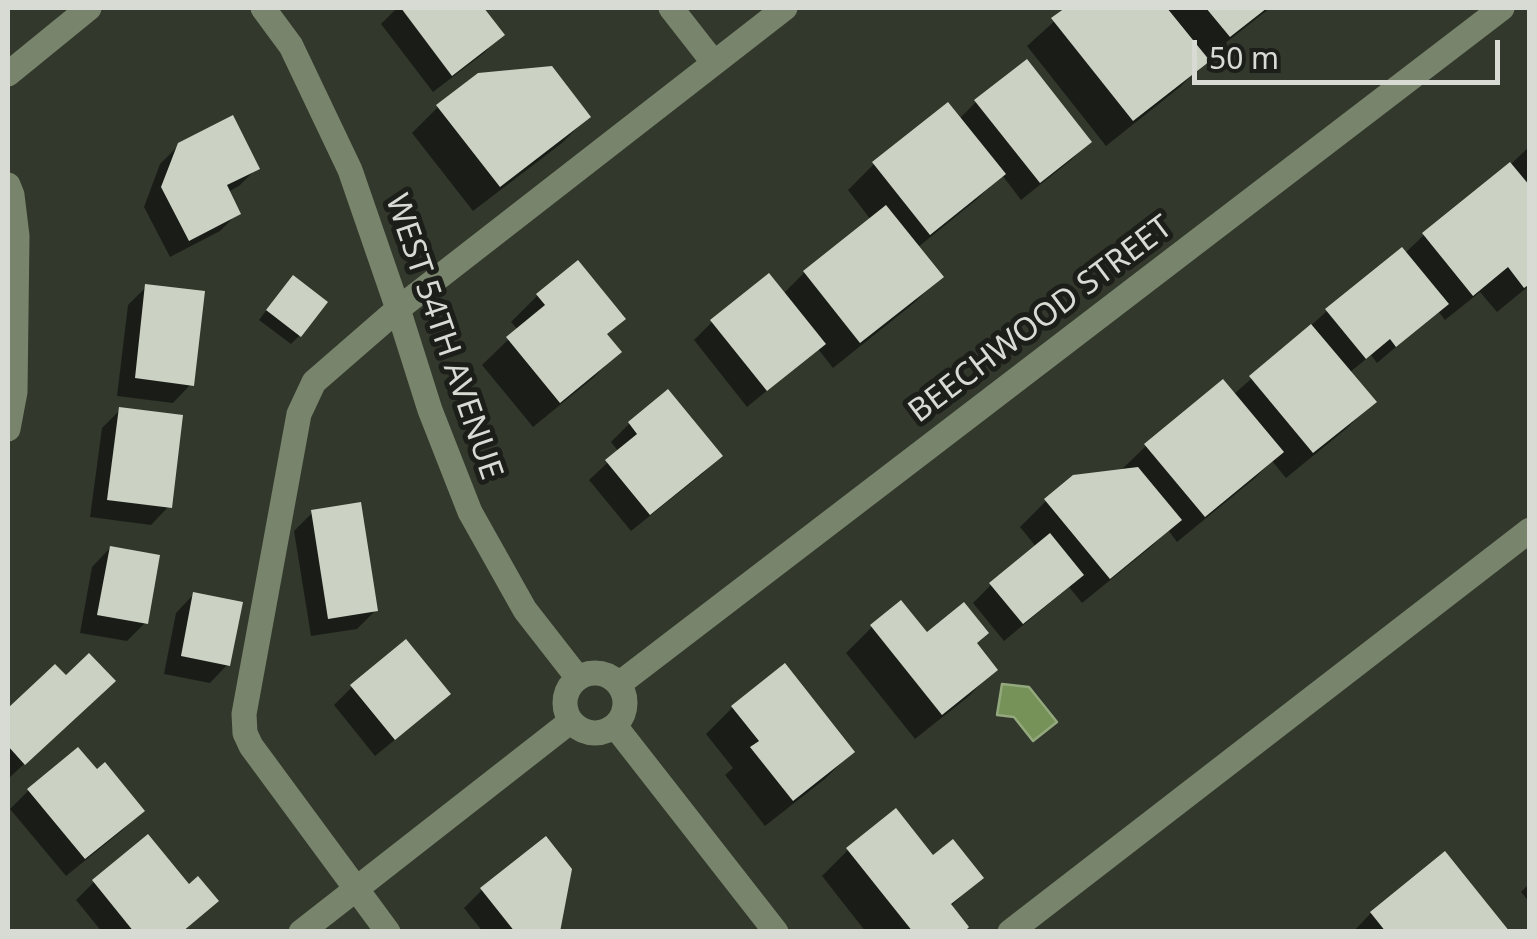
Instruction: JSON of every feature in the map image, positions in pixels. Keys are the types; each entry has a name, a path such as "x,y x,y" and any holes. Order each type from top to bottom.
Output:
{"street":[{"path":"8,74 89,8"},
{"name":"WEST 54TH AVENUE","path":"264,8 290,46 350,170 430,410 470,512 526,610 578,678"},
{"path":"671,8 714,64"},
{"path":"388,932 245,733 244,714 299,414 314,382 398,309 785,8"},
{"name":"BEECHWOOD STREET","path":"619,684 1502,8"},
{"path":"8,185 17,236 15,392 8,429"},
{"path":"1010,932 1530,530"},
{"path":"600,673 619,684 625,694 625,706 615,726 592,733 580,730 571,721 566,698 578,678 600,673"},
{"path":"301,932 571,721"},
{"path":"615,726 776,932"}],"shaded area":[{"path":"1002,684 1029,687 1057,722 1033,741 1014,717 997,715"}],"building":[{"path":"401,8 484,8 505,35 452,76"},
{"path":"1065,8 1167,8 1210,61 1133,121 1051,18"},
{"path":"1206,8 1267,8 1230,37"},
{"path":"1027,59 1092,142 1040,183 974,100"},
{"path":"552,66 591,117 500,187 436,105 478,73"},
{"path":"948,102 1006,174 930,235 872,162"},
{"path":"233,115 260,169 227,185 241,214 189,241 161,187 178,143"},
{"path":"1510,162 1530,186 1530,284 1524,288 1508,267 1473,296 1422,233"},
{"path":"886,205 944,277 860,343 803,271"},
{"path":"1402,247 1449,304 1396,347 1390,339 1366,359 1325,309"},
{"path":"578,260 626,319 607,334 622,352 560,403 506,337 545,305 536,294"},
{"path":"769,273 826,344 767,391 710,320"},
{"path":"293,275 328,302 301,337 266,310"},
{"path":"145,284 205,291 194,386 135,378"},
{"path":"1311,324 1377,402 1313,453 1249,376"},
{"path":"1223,379 1284,452 1205,517 1144,444"},
{"path":"668,389 723,456 650,515 605,460 637,434 628,422"},
{"path":"119,407 183,415 172,508 107,500"},
{"path":"1138,467 1182,520 1110,579 1044,499 1073,475"},
{"path":"361,502 378,611 328,619 311,510"},
{"path":"1050,533 1084,575 1023,624 989,583"},
{"path":"110,546 160,555 148,624 97,615"},
{"path":"193,592 243,602 230,666 181,656"},
{"path":"901,600 927,632 964,602 989,633 977,643 998,670 942,715 870,625"},
{"path":"406,639 451,694 395,740 350,685"},
{"path":"89,653 116,681 25,765 8,746 8,708 55,664 66,675"},
{"path":"785,663 855,752 793,801 750,747 759,741 731,706"},
{"path":"78,747 97,769 105,762 145,811 85,859 27,789"},
{"path":"896,808 933,855 953,839 984,878 951,904 969,927 964,932 913,932 846,848"},
{"path":"148,834 189,884 198,876 219,901 182,932 134,932 92,880"},
{"path":"546,836 572,869 560,932 515,932 480,888"},
{"path":"1445,851 1510,932 1386,932 1370,912"}]}
